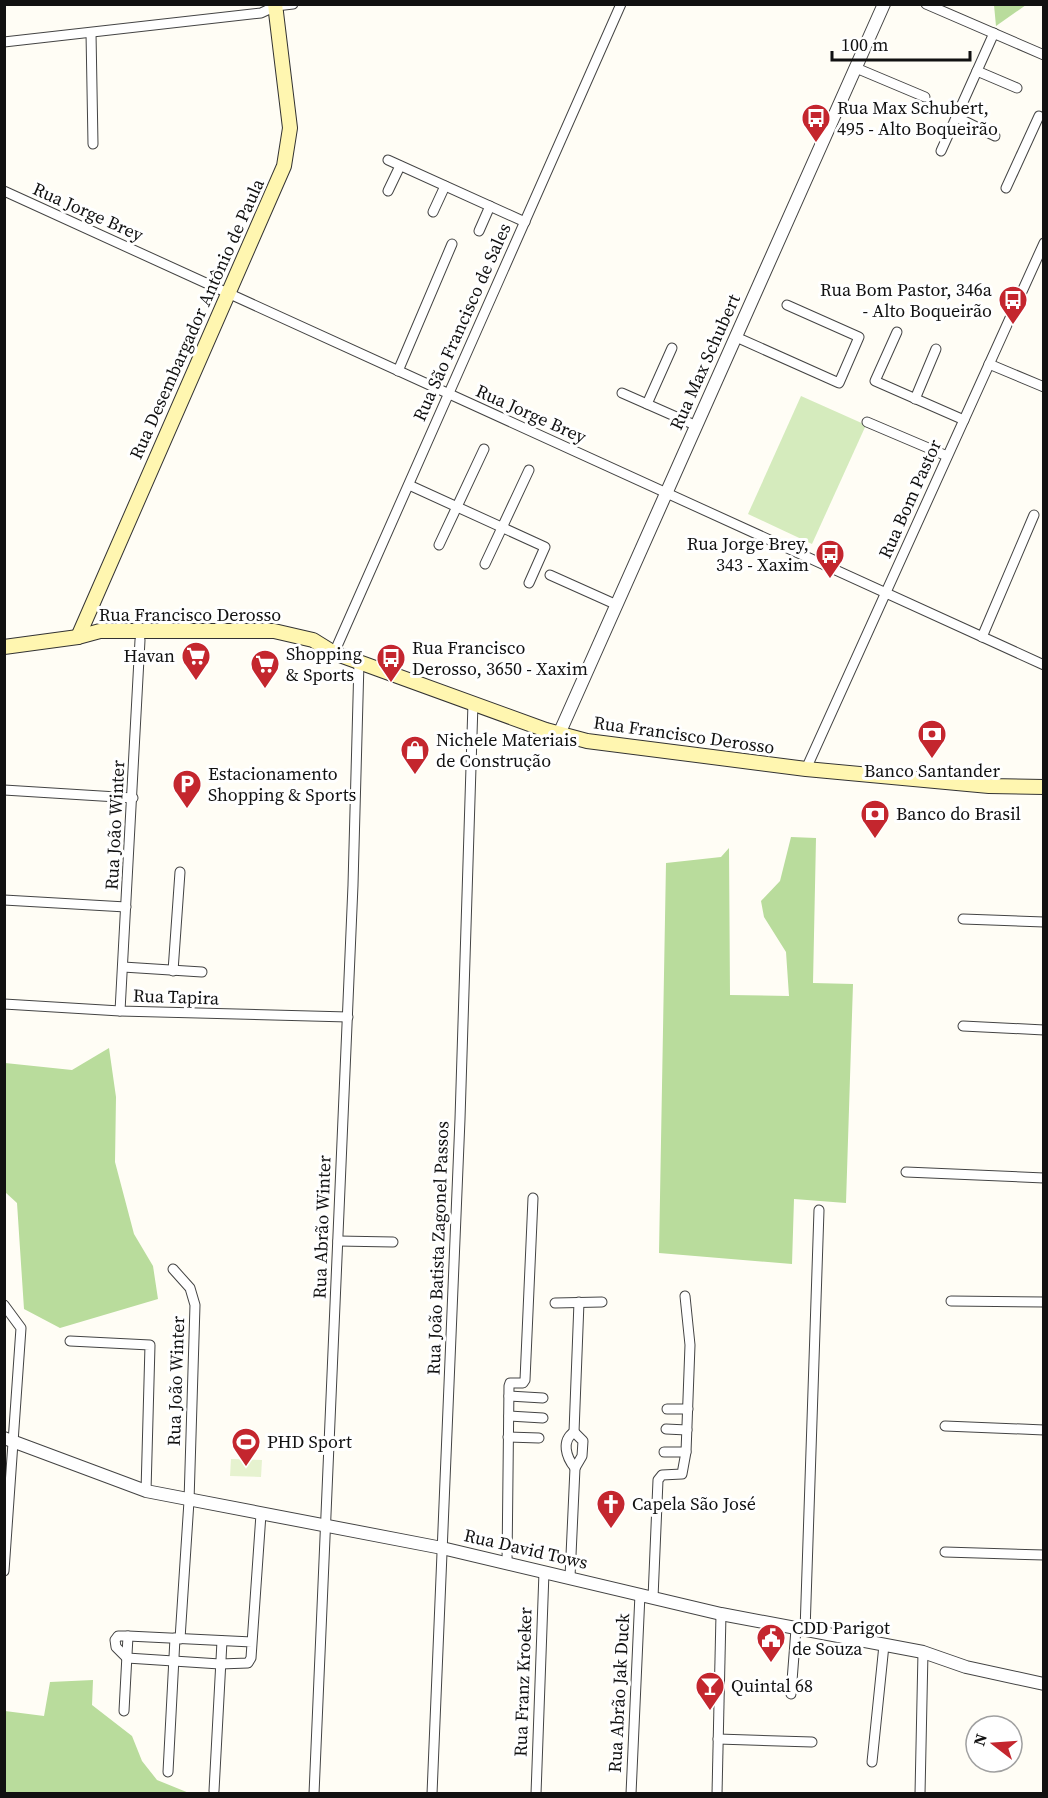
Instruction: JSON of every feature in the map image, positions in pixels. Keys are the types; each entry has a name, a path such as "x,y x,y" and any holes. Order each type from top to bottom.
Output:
{"main road":[{"name":"Rua Desembargador Antônio de Paula","path":"78,637 287,154 289,116 276,5"},
{"name":"Rua Francisco Derosso","path":"4,647 78,637 100,630 274,631 313,640 334,653"},
{"name":"Rua Francisco Derosso","path":"78,637 98,640 265,639 334,653 559,734 600,742 806,769 989,786 1044,788"}],"street":[{"path":"4,42 261,13 276,5 293,4"},
{"name":"Rua São Francisco de Sales","path":"334,653 621,4"},
{"name":"Rua Max Schubert","path":"559,734 884,4"},
{"path":"926,4 1044,55"},
{"path":"91,33 93,144"},
{"path":"941,151 994,33"},
{"path":"856,68 925,97"},
{"path":"977,71 1017,88"},
{"path":"1006,188 1041,117 1029,112"},
{"path":"956,117 995,136"},
{"path":"388,160 525,222"},
{"path":"388,191 400,166"},
{"path":"433,212 445,186"},
{"name":"Rua Jorge Brey","path":"4,191 1044,665"},
{"path":"479,231 490,206"},
{"name":"Rua Bom Pastor","path":"806,769 1044,243"},
{"path":"398,371 452,244"},
{"path":"736,337 839,383 859,338 787,305"},
{"path":"897,332 875,381 964,420"},
{"path":"647,404 672,348"},
{"path":"915,399 936,349"},
{"path":"989,364 1044,387"},
{"path":"622,393 696,426"},
{"path":"867,422 947,456"},
{"path":"439,545 484,449"},
{"path":"485,564 529,470"},
{"path":"409,485 545,547 529,583"},
{"path":"981,637 1034,514"},
{"path":"550,575 617,605"},
{"name":"Rua João Winter","path":"120,1011 140,640"},
{"name":"Rua Abrão Winter","path":"314,1794 348,1017 359,662"},
{"name":"Rua João Batista Zagonel Passos","path":"432,1794 460,1107 472,703"},
{"path":"4,790 133,798"},
{"path":"173,970 180,872"},
{"path":"4,900 126,907"},
{"path":"963,919 1044,922"},
{"path":"123,967 202,972"},
{"name":"Rua Tapira","path":"4,1004 120,1011 348,1017"},
{"path":"963,1026 1044,1030"},
{"path":"906,1172 1044,1178"},
{"path":"507,1563 509,1396 510,1383 523,1383 525,1380 533,1198"},
{"path":"791,1694 801,1630 819,1210"},
{"path":"338,1241 393,1242"},
{"name":"Rua João Winter","path":"168,1772 174,1662 178,1639 189,1501 195,1305 190,1288 173,1269"},
{"path":"653,1598 658,1480 662,1475 682,1474 686,1452 690,1345 685,1296"},
{"path":"951,1301 1044,1302"},
{"path":"575,1468 568,1460 566,1444 574,1432 579,1302"},
{"path":"555,1303 602,1302"},
{"path":"4,1305 21,1328 9,1440 4,1571"},
{"path":"70,1341 150,1345 146,1491"},
{"path":"509,1396 543,1398"},
{"path":"667,1408 688,1409"},
{"path":"509,1416 543,1418"},
{"path":"945,1426 1044,1430"},
{"path":"666,1429 687,1430"},
{"path":"570,1577 575,1468 582,1456 583,1441 574,1432"},
{"path":"508,1437 539,1438"},
{"name":"Rua David Tows","path":"9,1440 146,1491 442,1548 722,1614 923,1652 966,1667 1044,1684"},
{"path":"664,1452 686,1452"},
{"path":"252,1642 128,1636 118,1636 115,1640 117,1647 127,1658 220,1664 248,1663 252,1642 261,1514"},
{"path":"945,1552 1044,1555"},
{"name":"Rua Franz Kroeker","path":"536,1794 544,1572"},
{"name":"Rua Abrão Jak Duck","path":"631,1794 640,1594"},
{"path":"717,1794 722,1614"},
{"path":"214,1791 222,1641"},
{"path":"872,1762 884,1645"},
{"path":"920,1794 923,1652"},
{"path":"124,1711 127,1658"},
{"path":"718,1739 812,1742"}],"green space":[{"path":"994,4 1026,5 996,26"},
{"path":"801,396 866,425 812,544 748,514"},
{"path":"791,837 816,838 813,983 853,984 846,1203 794,1199 792,1264 659,1253 666,863 721,857 729,848 730,995 789,996 786,952 764,917 761,901 780,881"},
{"path":"109,1048 116,1097 115,1162 134,1234 153,1266 158,1299 60,1328 24,1309 17,1203 5,1192 5,1063 72,1070"},
{"name":"PHD Sport","path":"231,1459 262,1460 261,1477 230,1476"},
{"path":"93,1680 92,1705 132,1736 142,1761 157,1780 189,1793 5,1793 5,1711 44,1716 50,1682"}],"place":[{"name":"Rua Max Schubert, 495 - Alto Boqueirão","path":"816,144"},
{"name":"Rua Bom Pastor, 346a - Alto Boqueirão","path":"1013,326"},
{"name":"Rua Jorge Brey, 343 - Xaxim","path":"830,580"},
{"name":"Havan","path":"196,682"},
{"name":"Rua Francisco Derosso, 3650 - Xaxim","path":"391,684"},
{"name":"Shopping & Sports","path":"265,690"},
{"name":"Banco Santander","path":"932,760"},
{"name":"Nichele Materiais de Construção","path":"415,776"},
{"name":"Estacionamento Shopping & Sports","path":"187,810"},
{"name":"Banco do Brasil","path":"875,840"},
{"name":"PHD Sport","path":"246,1468"},
{"name":"Capela São José","path":"611,1530"},
{"name":"CDD Parigot de Souza","path":"771,1664"},
{"name":"Quintal 68","path":"710,1712"}]}
